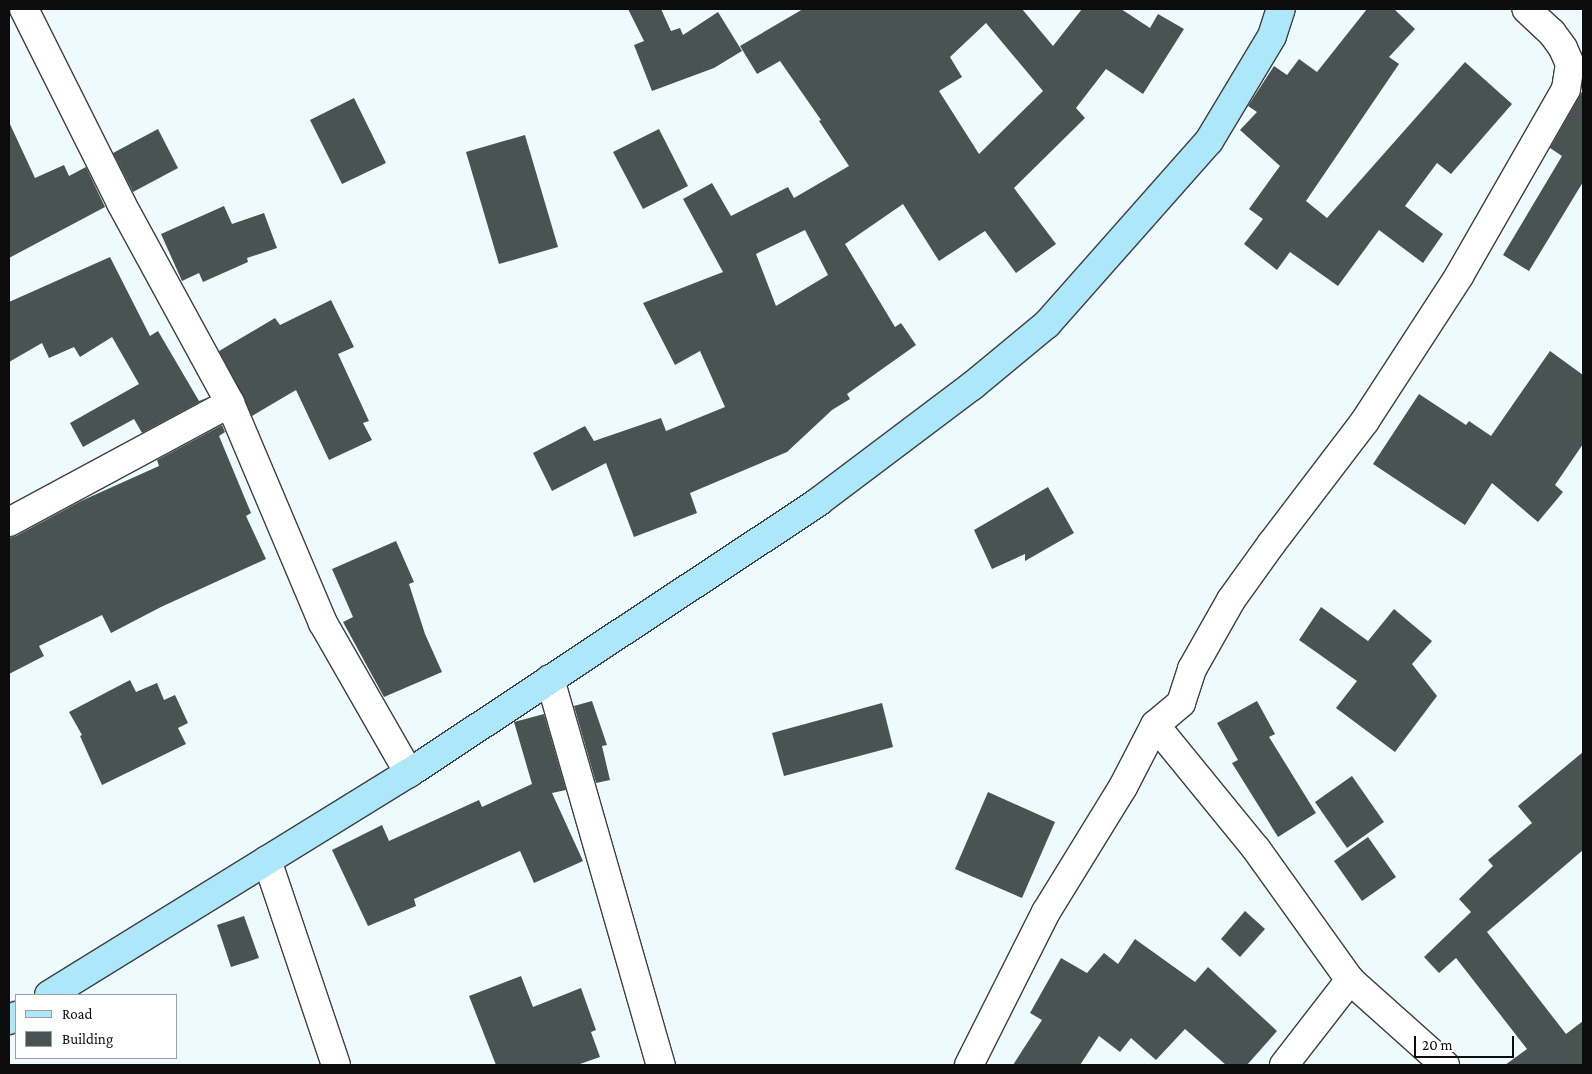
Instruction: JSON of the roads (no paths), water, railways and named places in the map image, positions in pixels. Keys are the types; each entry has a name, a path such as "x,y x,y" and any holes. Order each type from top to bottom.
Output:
{"street":[{"path":"24,9 121,203 230,404 323,623 409,773"},
{"path":"51,994 409,773 818,502 972,386 1047,324 1209,142 1272,36 1281,9"},
{"path":"969,1065 1046,912 1123,787 1155,725 1181,702 1192,669 1231,600 1365,421 1459,276 1566,89 1570,64 1563,48 1552,33 1526,9"},
{"path":"9,522 230,404"},
{"path":"550,678 661,1065"},
{"path":"1155,725 1258,850 1350,980 1445,1065"},
{"path":"267,860 336,1065"},
{"path":"1284,1065 1350,980"}]}
